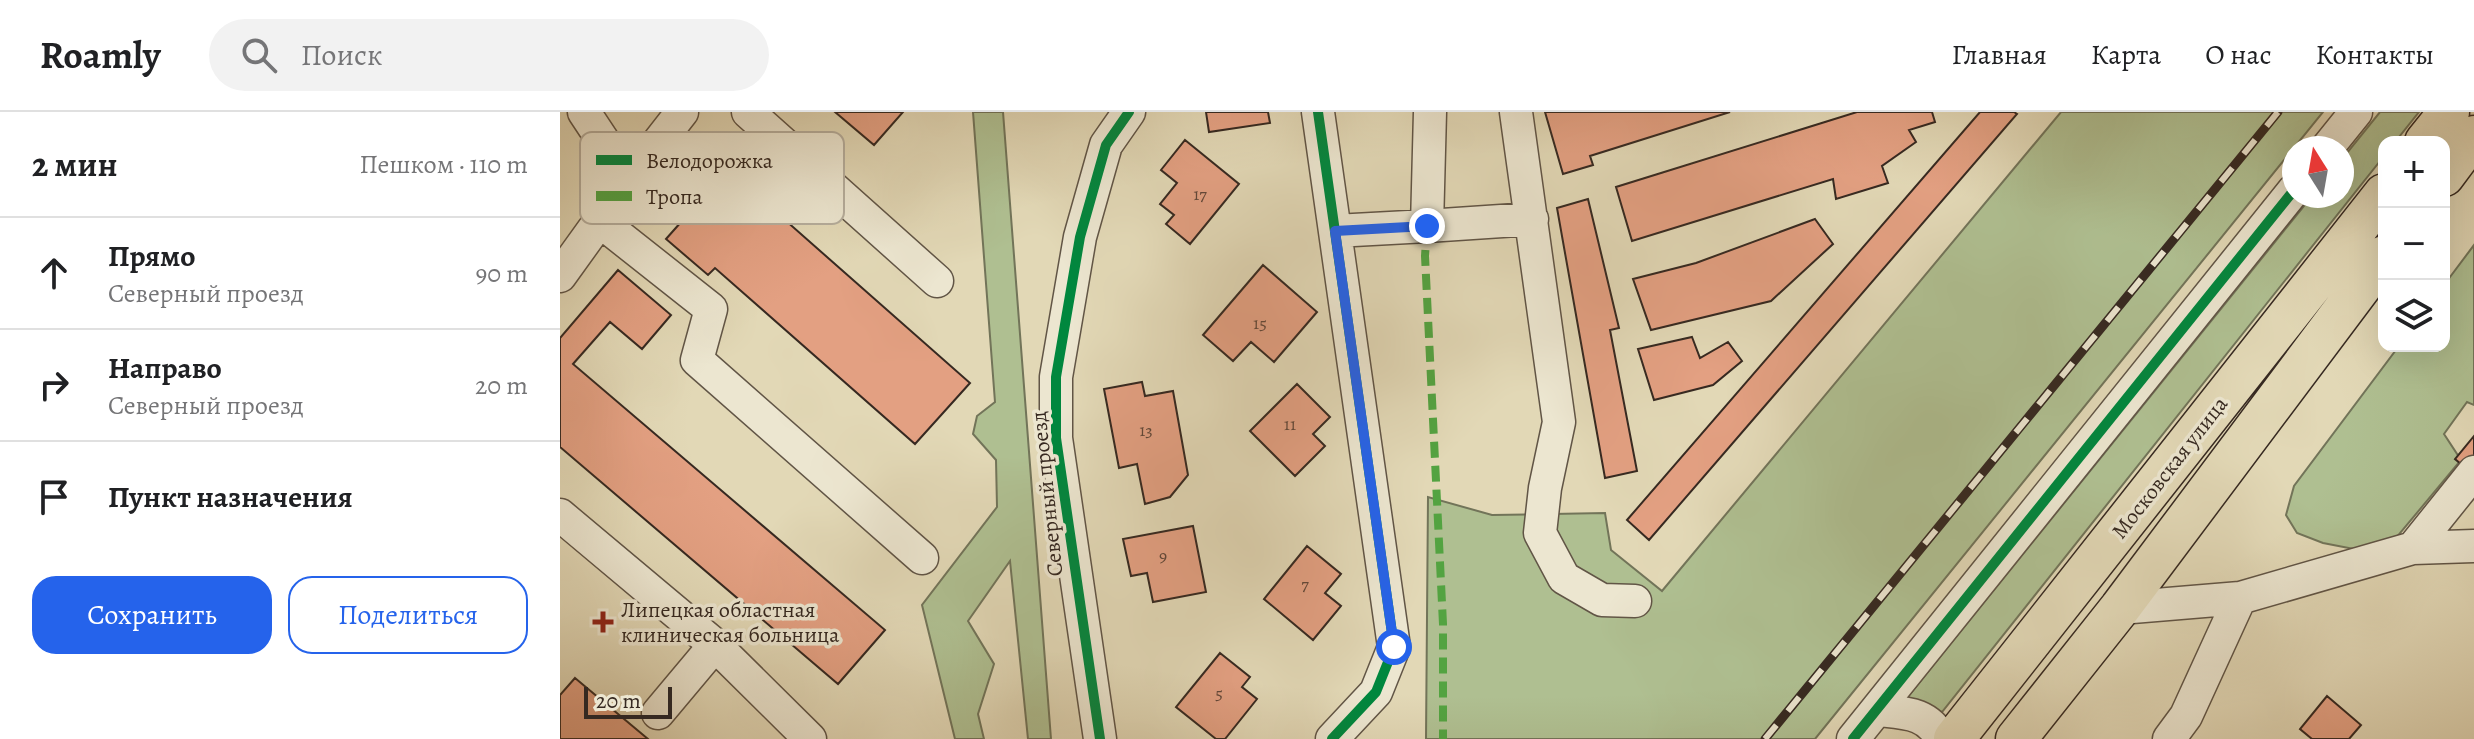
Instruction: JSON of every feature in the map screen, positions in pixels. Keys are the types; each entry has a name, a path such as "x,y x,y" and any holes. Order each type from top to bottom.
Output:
{"main road":[{"path":"2430,136 2449,112"},
{"path":"2450,168 2474,136"},
{"name":"Московская улица","path":"1954,739 2378,202"},
{"name":"Московская улица","path":"2016,739 2120,608 2378,264"}],"street":[{"path":"584,112 597,132"},
{"path":"666,132 682,112"},
{"name":"Северный проезд","path":"1100,739 1056,438 1056,377 1080,237 1106,145 1129,112"},
{"path":"1318,112 1394,647 1376,692 1332,739"},
{"path":"1427,226 1430,112"},
{"path":"1516,112 1559,422 1545,488 1540,533 1564,578 1602,600 1635,601"},
{"path":"2337,136 2356,112"},
{"path":"752,113 773,132"},
{"path":"844,197 937,281"},
{"path":"1853,739 2282,205"},
{"path":"1335,231 1532,219"},
{"path":"560,276 599,224"},
{"path":"604,224 711,309 697,360 922,558"},
{"path":"2413,548 2474,472"},
{"path":"560,515 715,645 810,739"},
{"path":"2120,608 2240,598 2413,548 2474,546"},
{"path":"2169,739 2186,716 2240,598"},
{"path":"658,713 715,645"},
{"path":"1877,710 1910,713 1934,725 1941,739"}],"green space":[{"path":"973,112 1003,112 1051,739 1028,739 1010,561 968,621 994,664 978,714 984,739 955,739 922,605 997,507 996,460 973,434 977,416 995,402"},
{"path":"2061,112 2323,112 2304,136 2282,136 2282,163 1815,739 1426,739 1428,497 1492,515 1605,513 1611,550 1662,591"},
{"path":"2380,112 2419,112 2400,136 2378,136 2378,164 2354,194 2354,144"},
{"path":"2302,208 2343,208 1942,712 1906,699"},
{"path":"2474,245 2474,405 2467,402 2444,434 2461,460 2396,538 2359,550 2323,543 2297,533 2286,515 2294,486 2394,352 2450,352 2450,277"}],"building":[{"path":"835,112 903,112 874,145"},
{"path":"1206,112 1268,112 1270,123 1209,132"},
{"path":"1545,112 1730,112 1590,156 1593,165 1563,174"},
{"path":"1857,112 1932,112 1935,122 1909,130 1916,142 1882,166 1888,183 1836,199 1833,179 1632,241 1616,187"},
{"path":"1980,112 2017,114 1649,540 1627,520"},
{"path":"1185,140 1239,184 1190,244 1166,224 1174,215 1160,204 1177,183 1161,170"},
{"path":"1588,199 1619,328 1610,330 1637,471 1605,478 1557,208"},
{"path":"1815,219 1833,244 1771,301 1651,330 1633,279 1696,263"},
{"path":"679,224 790,224 970,383 915,444 715,268 708,275 666,239"},
{"path":"1263,265 1317,312 1274,362 1251,342 1233,361 1203,335"},
{"path":"618,270 671,315 642,349 610,322 573,364 885,630 838,684 560,447 560,338"},
{"path":"1692,337 1700,358 1728,342 1742,361 1713,385 1654,400 1638,349"},
{"path":"1142,382 1145,396 1173,391 1188,475 1170,497 1145,504 1137,464 1119,468 1104,389"},
{"path":"1297,384 1330,417 1313,434 1325,446 1295,476 1250,431"},
{"path":"2474,436 2474,475 2455,459"},
{"path":"1193,526 1206,592 1153,602 1147,573 1131,576 1123,539"},
{"path":"1307,546 1341,574 1325,593 1341,606 1313,640 1264,599"},
{"path":"1220,653 1250,677 1242,687 1257,699 1225,739 1216,739 1176,707"},
{"path":"575,678 648,739 560,739 560,695"},
{"path":"2327,696 2361,725 2349,739 2312,739 2300,729"}],"railway":[{"path":"1765,739 2278,112"}],"marked path":[{"path":"1427,226 1425,256 1443,624 1443,739"}],"cycle path":[{"path":"1100,739 1056,438 1056,377 1080,237 1106,145 1129,112"},
{"path":"1318,112 1394,647 1376,692 1332,739"},
{"path":"1853,739 2282,205"}],"place":[{"name":"Липецкая областная клиническая больница","path":"603,622"}],"route":[{"path":"1394,647 1335,231 1427,226"}]}
